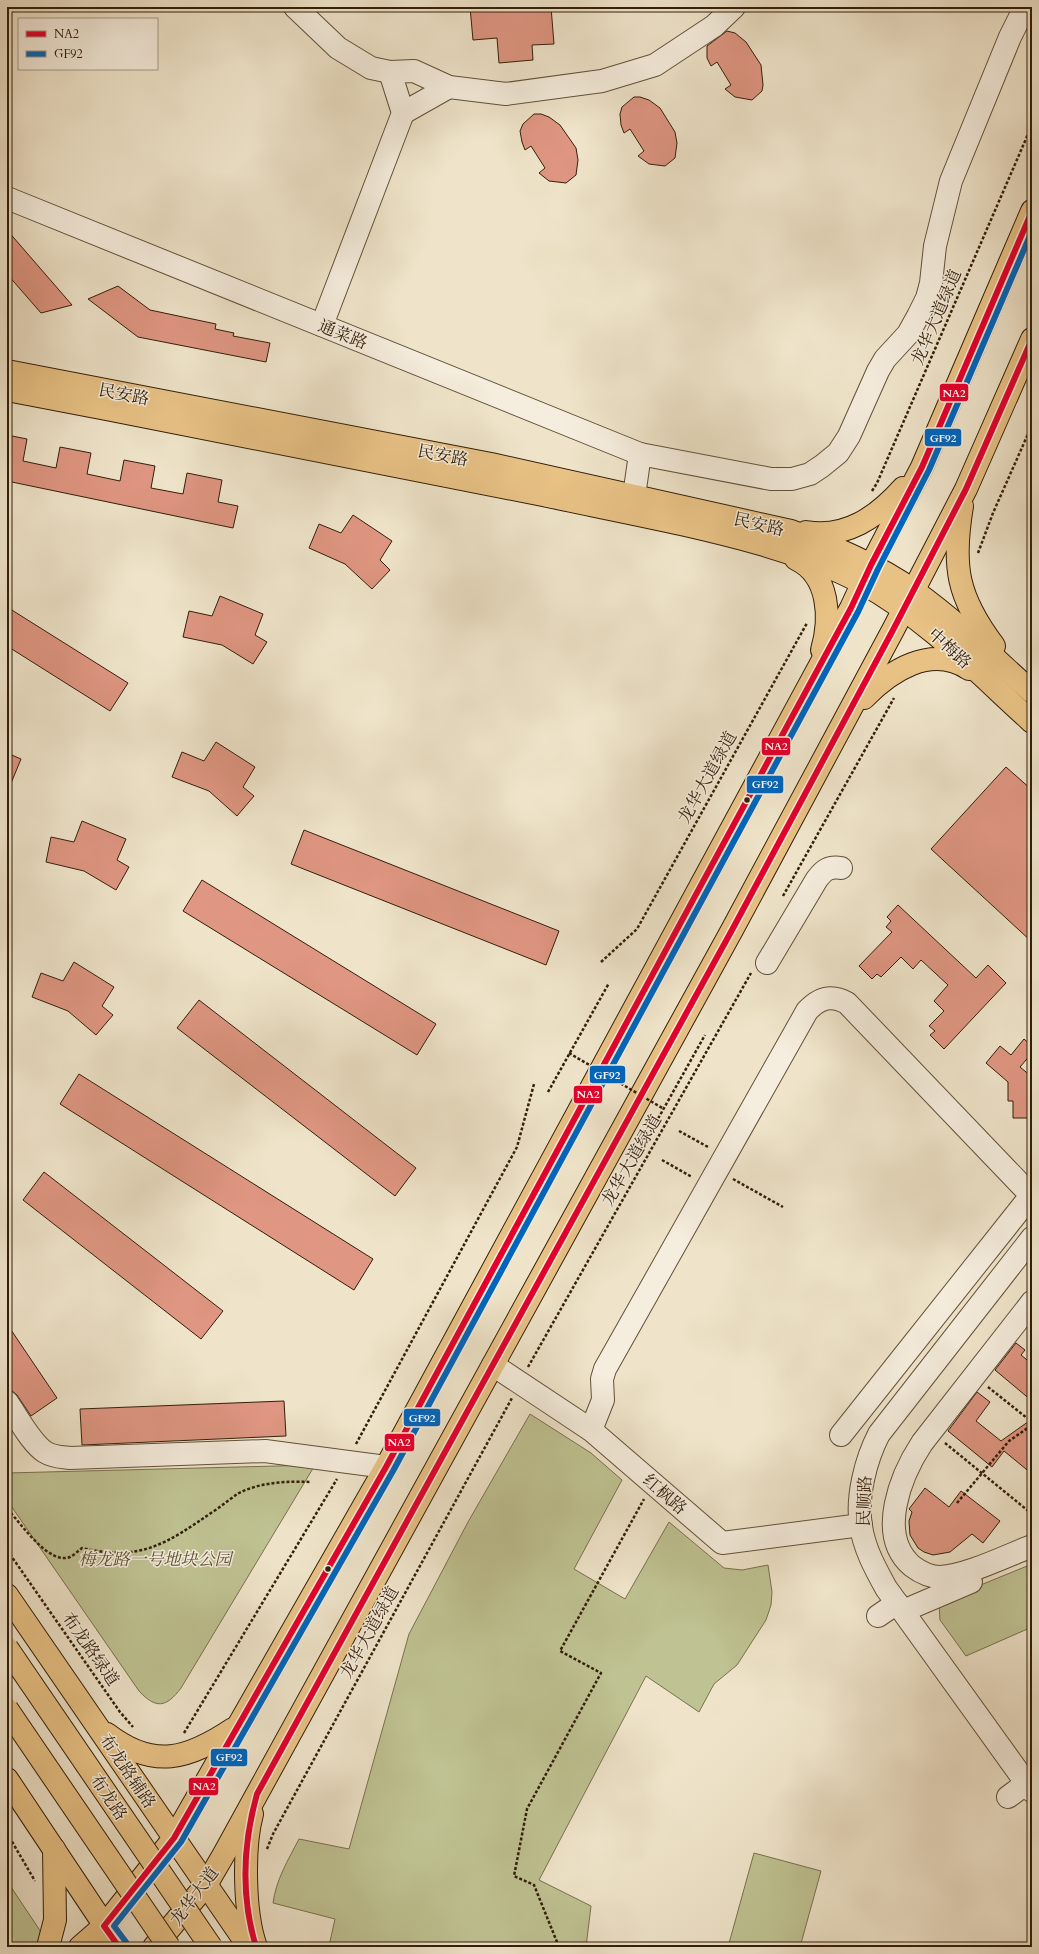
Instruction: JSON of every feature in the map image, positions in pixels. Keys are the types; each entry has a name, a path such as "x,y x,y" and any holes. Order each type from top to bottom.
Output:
{"main road":[{"path":"80,1947 104,1926 174,1838 386,1468 816,673 922,467 1032,211"},
{"name":"龙华大道","path":"154,1947 206,1885 728,937 904,609 966,489 1032,339"},
{"name":"民安路","path":"7,371 491,464 791,531 828,545 867,574"},
{"name":"民安路","path":"7,390 458,478 715,531 828,566 867,574"},
{"path":"755,523 815,533 837,532 875,516 890,503 922,467"},
{"path":"966,489 958,540 961,587 976,622 1028,689"},
{"path":"760,544 798,560 811,570 823,589 827,607 826,624 824,645 816,673"},
{"name":"中梅路","path":"867,574 913,590 940,610 1028,689"},
{"name":"中梅路","path":"867,574 904,609 934,632 1032,722"},
{"path":"846,717 887,676 901,668 917,662 932,659 947,660 964,665 984,679"},
{"name":"布龙路辅路","path":"7,1595 249,1947"},
{"name":"布龙路","path":"7,1648 211,1947"},
{"name":"布龙路","path":"7,1709 169,1947"},
{"path":"98,1728 123,1747 146,1755 167,1756 191,1753 210,1745 238,1726"},
{"path":"7,1779 119,1947"},
{"path":"256,1947 249,1914 247,1861 248,1829 257,1794"},
{"path":"48,1947 55,1920 54,1849"}],"street":[{"path":"295,7 338,48 371,68 390,72 414,71 449,87 506,94 602,81 655,65 714,26 734,7"},
{"name":"通菜路","path":"7,198 640,454 771,479 792,479 810,474 838,453 849,436 878,371 885,359 908,334 927,298 931,284 935,246 951,181 1010,37 1025,7"},
{"path":"322,325 403,113 390,72"},
{"path":"403,113 449,87"},
{"path":"634,496 640,454"},
{"path":"760,966 823,871 832,867 841,868"},
{"path":"591,1430 602,1400 602,1379 605,1369 807,1010 821,999 830,997 838,998 847,1003 1029,1194 1028,1202 841,1435"},
{"name":"民顺路","path":"1029,1787 900,1607 876,1570 865,1543 861,1525 860,1507 866,1465 879,1434 1032,1238"},
{"path":"1032,1302 931,1432 910,1462 902,1480 896,1503 894,1532 899,1550 907,1562 918,1570 938,1577 969,1577 1032,1559"},
{"name":"红枫路","path":"493,1365 591,1430 722,1543 861,1525"},
{"path":"7,1402 45,1452 57,1456 70,1458 265,1451 386,1468"},
{"path":"878,1616 969,1577 1032,1546"},
{"path":"1008,1797 1029,1787"}],"path":[{"name":"龙华大道绿道","path":"870,494 877,483 1032,125"},
{"path":"977,555 993,512 1032,425"},
{"name":"龙华大道绿道","path":"601,962 637,929 810,616"},
{"path":"780,902 896,695"},
{"name":"龙华大道绿道","path":"526,1370 760,966"},
{"path":"548,1092 609,983"},
{"path":"641,1149 705,1035"},
{"path":"569,1053 664,1109"},
{"path":"357,1442 517,1147 534,1084"},
{"path":"678,1131 717,1171 783,1207"},
{"path":"662,1160 717,1171"},
{"path":"957,1503 1009,1441 1032,1423 974,1376"},
{"name":"龙华大道绿道","path":"265,1853 273,1834 514,1394"},
{"path":"931,1432 1032,1514"},
{"path":"182,1736 194,1719 338,1479"},
{"path":"7,1514 10,1512 43,1549 52,1556 69,1557 82,1548 94,1551 130,1553 147,1550 177,1536 240,1493 274,1483 311,1482"},
{"path":"559,1947 534,1885 514,1876 515,1869 527,1809 601,1673 560,1652 646,1495"},
{"name":"布龙路绿道","path":"7,1550 120,1712 135,1730"},
{"path":"7,1833 37,1884"}],"green space":[{"path":"530,1414 591,1453 622,1480 574,1569 625,1599 669,1522 724,1568 742,1570 768,1565 772,1592 771,1605 766,1620 737,1665 714,1684 699,1712 646,1676 539,1880 591,1906 586,1947 330,1947 335,1919 273,1903 280,1878 299,1839 349,1849 409,1634 468,1522"},
{"name":"梅龙路一号地块公园","path":"315,1465 181,1688 176,1695 161,1704 151,1701 139,1691 7,1500 7,1473"},
{"path":"1032,1564 1032,1627 966,1656 940,1620 939,1603"},
{"path":"754,1853 821,1871 800,1947 728,1947"},
{"path":"7,1881 43,1935 37,1947 7,1947"}],"building":[{"path":"470,7 551,7 554,44 532,45 533,60 499,63 497,38 473,40"},
{"path":"727,31 735,33 746,42 761,65 763,85 762,91 752,100 735,97 725,89 731,85 717,62 711,66 707,58 707,46"},
{"path":"634,97 649,100 660,108 675,132 677,143 675,158 665,166 649,164 638,156 644,151 630,129 624,133 621,125 620,114 622,107"},
{"path":"534,114 541,114 549,117 560,125 576,148 578,160 576,175 566,183 549,181 539,173 545,168 531,146 525,150 520,131 523,124"},
{"path":"7,230 72,305 41,313 7,274"},
{"path":"118,286 150,310 216,324 215,329 234,333 233,336 270,343 266,362 138,337 88,299"},
{"path":"7,435 27,439 23,461 56,468 60,447 91,453 87,474 120,481 124,460 155,466 151,488 183,494 187,473 222,480 218,502 238,506 233,528 7,481"},
{"path":"353,515 392,541 380,560 390,570 372,589 345,564 309,548 319,524 341,533"},
{"path":"220,596 263,614 255,635 267,642 253,664 222,645 183,637 189,611 212,616"},
{"path":"7,607 128,683 110,711 7,646"},
{"path":"216,742 255,767 243,787 254,796 237,816 209,791 172,777 182,752 204,761"},
{"path":"7,753 21,759 7,793"},
{"path":"1006,767 1032,790 1032,942 931,849"},
{"path":"82,821 126,839 117,860 129,867 116,890 84,871 46,862 51,837 74,842"},
{"path":"304,830 559,931 546,965 291,864"},
{"path":"202,880 436,1024 417,1055 183,911"},
{"path":"898,905 976,978 988,965 1006,983 944,1049 930,1035 935,1031 929,1026 944,1011 934,1001 948,985 921,960 913,969 901,957 881,977 877,974 872,979 859,966 892,932 886,927 891,921 887,917"},
{"path":"74,962 114,987 102,1006 113,1015 96,1035 68,1011 32,997 41,973 63,981"},
{"path":"199,1000 416,1168 395,1196 177,1028"},
{"path":"1024,1039 1032,1046 1032,1053 1020,1067 1032,1077 1032,1086 1030,1086 1030,1118 1013,1118 1013,1101 1008,1101 1008,1082 986,1063 1000,1046 1011,1055"},
{"path":"79,1074 373,1259 354,1290 60,1104"},
{"path":"44,1172 223,1311 201,1339 23,1200"},
{"path":"7,1324 57,1398 31,1416 17,1395 7,1387"},
{"path":"1016,1343 1025,1350 1021,1355 1032,1364 1032,1401 995,1370"},
{"path":"977,1392 990,1402 976,1421 1001,1441 1032,1419 1032,1474 1004,1451 992,1467 948,1431"},
{"path":"284,1401 286,1436 82,1445 80,1409"},
{"path":"925,1488 949,1507 961,1491 1000,1521 983,1543 972,1534 950,1552 933,1555 924,1552 918,1548 910,1535 909,1521 912,1512 909,1509"}],"transit line":[{"name":"NA2","path":"119,1947 104,1926 174,1838 386,1467 851,608 871,565 922,467 1032,211"},
{"name":"GF92","path":"126,1942 114,1926 181,1842 393,1471 858,612 878,569 929,470 1032,231"},
{"name":"NA2","path":"256,1947 248,1909 246,1870 249,1832 257,1794 732,930 893,630 966,489 1032,339"}]}
